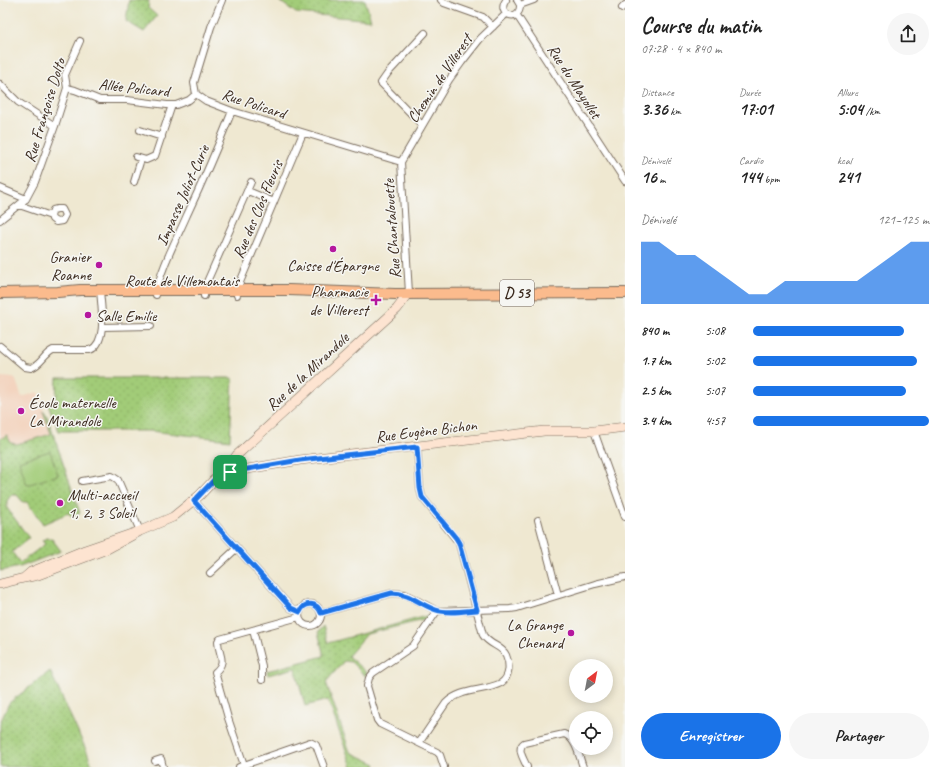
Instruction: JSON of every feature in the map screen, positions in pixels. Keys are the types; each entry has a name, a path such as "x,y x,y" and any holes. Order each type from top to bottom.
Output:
{"main road":[{"name":"Route de Villemontais","path":"0,293 58,292 75,296 101,292 237,293 289,290 307,292 409,293"},
{"name":"D 53","path":"409,293 625,293"}],"street":[{"path":"196,94 194,82 211,27 222,0"},
{"path":"441,0 444,3 484,17 493,27"},
{"path":"506,0 503,6 504,10 506,14 511,15 516,14 519,11 518,2 534,0"},
{"name":"Chemin de Villerest","path":"400,162 471,49 506,14"},
{"name":"Rue du Mayollet","path":"516,14 625,181"},
{"path":"422,125 381,83 425,33"},
{"name":"Rue Françoise Dolto","path":"0,220 26,199 35,182 67,88 65,75 80,41"},
{"path":"0,84 18,102 55,126"},
{"name":"Allée Policard","path":"67,88 100,100 127,100 172,105 189,100 196,94"},
{"name":"Rue Policard","path":"196,94 206,101 232,111 400,162"},
{"path":"134,182 139,158 146,160 155,156 172,105"},
{"name":"Impasse Joliot-Curie","path":"157,293 170,252 213,159 232,111"},
{"path":"140,130 162,136"},
{"name":"Rue des Clos Fleuris","path":"237,293 303,133"},
{"name":"Rue Chantalouette","path":"400,162 409,293"},
{"path":"204,293 206,284 251,182"},
{"path":"0,188 26,199"},
{"path":"248,191 274,202"},
{"path":"19,205 51,216"},
{"path":"0,346 25,367 31,368 38,365 49,352 53,350 90,350 94,348 100,341 102,327 101,292"},
{"name":"Rue de la Mirandole","path":"230,472 232,463 237,455 397,309 409,293"},
{"path":"102,327 151,326"},
{"name":"Rue Eugène Bichon","path":"0,584 24,578 31,572 71,559 173,517 194,501 214,480 230,472 300,460 544,431 594,431 625,427"},
{"path":"594,431 625,516"},
{"path":"417,447 422,497 459,543 483,635 487,641 500,648 505,653 509,665 507,676 504,680 497,684 450,698 419,743"},
{"path":"82,481 112,476 118,480 140,531"},
{"path":"194,501 291,608 300,614 304,623 310,626 314,625 320,620 321,613 317,607 311,604 304,606 300,614 253,630 220,639 218,641 222,662 220,668 215,672 241,766 310,742 316,746 324,767"},
{"path":"538,520 558,595"},
{"path":"210,573 237,548"},
{"path":"321,613 392,593 405,594 438,611 510,609 625,577"},
{"path":"438,611 413,646 377,669 367,682 377,720 380,724 431,748 440,755 444,767"},
{"path":"253,630 262,666 262,680"},
{"path":"527,767 520,750 521,745 564,734 569,735 573,740 583,767"},
{"path":"155,761 160,759 163,767"}],"shaded area":[{"name":"École maternelle La Mirandole","path":"0,377 15,378 22,397 38,392 51,434 17,444 0,439"}],"green space":[{"path":"129,0 149,0 148,8 157,16 144,32 126,21"},
{"path":"278,0 365,0 371,20 296,13"},
{"path":"57,378 233,378 230,440 150,431 59,431 47,402 56,402"},
{"path":"43,411 47,416 80,513 72,516 68,513 43,524 27,502 23,502 17,495 11,495 7,501 7,508 29,538 12,552 20,563 45,544 42,541 46,538 52,539 61,551 20,567 0,571 0,439 7,435 11,443 17,444 51,434"},
{"path":"50,451 58,475 27,485 19,461"},
{"path":"430,615 427,619 367,634 348,656 367,673 365,676 351,662 344,661 326,682 350,752 376,764 375,767 352,767 328,700 305,706 295,668 268,675 267,671 324,656 318,632 323,626 328,643"},
{"path":"50,671 88,754 92,767 0,767 0,723 9,703"}],"place":[{"name":"Caisse d'Épargne","path":"333,249"},
{"name":"Granier Roanne","path":"99,265"},
{"name":"Pharmacie de Villerest","path":"376,300"},
{"name":"Salle Emilie","path":"88,315"},
{"name":"École maternelle La Mirandole","path":"21,411"},
{"name":"Multi-accueil 1, 2, 3 Soleil","path":"60,503"},
{"name":"La Grange Chenard","path":"571,633"}],"route":[{"path":"417,447 422,497 459,543 477,610 438,611 405,594 399,593 392,593 321,613 320,609 311,604 307,604 301,608 300,612 291,608 194,501 214,480 230,472 300,460 417,447"}]}
